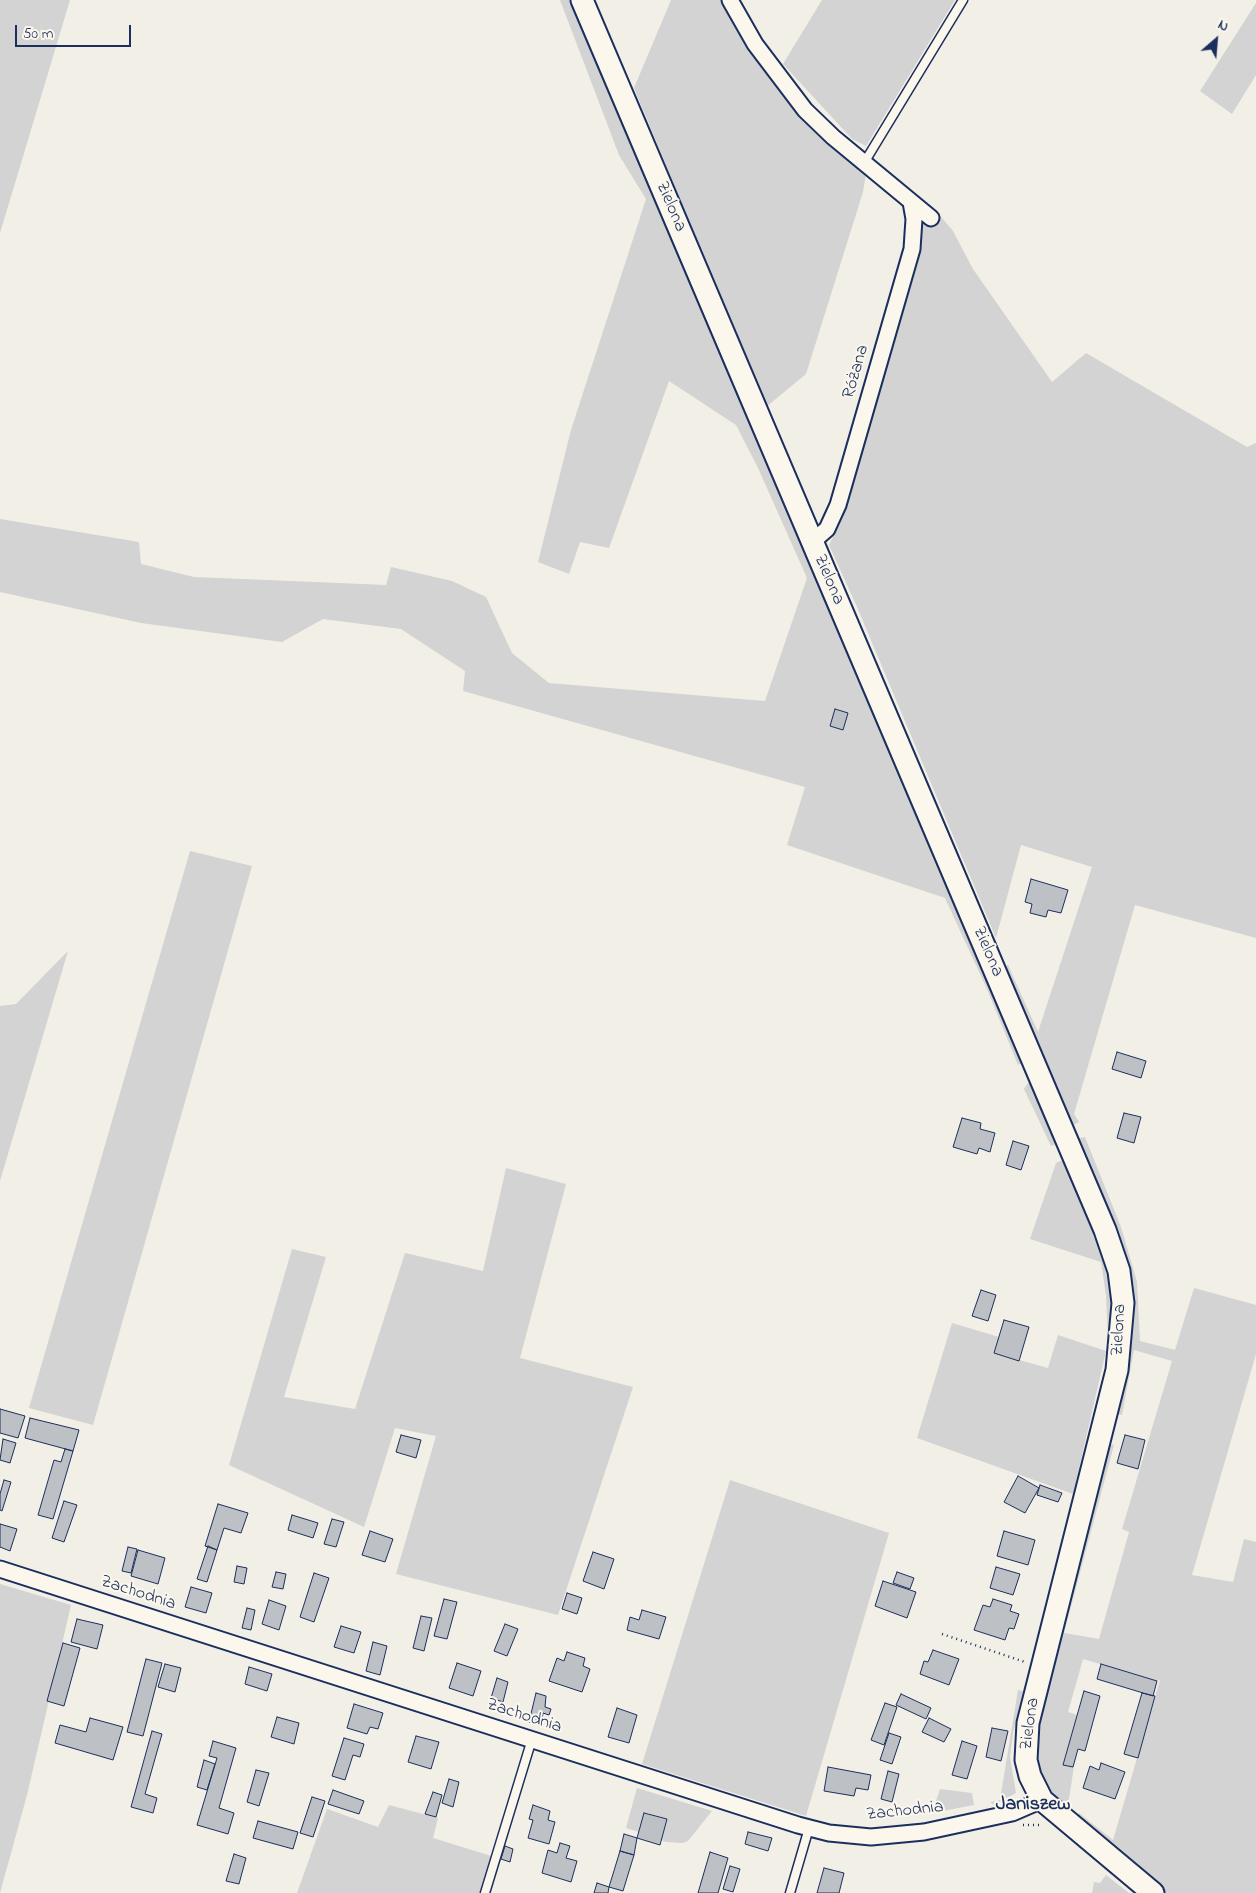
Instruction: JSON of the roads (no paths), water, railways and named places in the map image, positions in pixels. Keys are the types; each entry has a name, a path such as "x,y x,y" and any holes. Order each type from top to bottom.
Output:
{"street":[{"name":"Zielona","path":"582,0 1105,1230 1118,1271 1123,1303 1117,1370 1028,1723 1026,1743 1030,1776 1042,1800 1153,1893"},
{"path":"730,0 755,44 805,110 833,137 930,218"},
{"name":"Różana","path":"812,542 827,528 838,505 912,249 914,219 912,202"},
{"name":"Zachodnia","path":"0,1570 810,1828 850,1835 895,1836 924,1832 1012,1813 1042,1800"}],"lane":[{"path":"864,163 963,0"},
{"path":"485,1893 532,1739"},
{"path":"790,1893 810,1828"}],"district":[{"name":"Janiszew","path":"1033,1806"}]}
